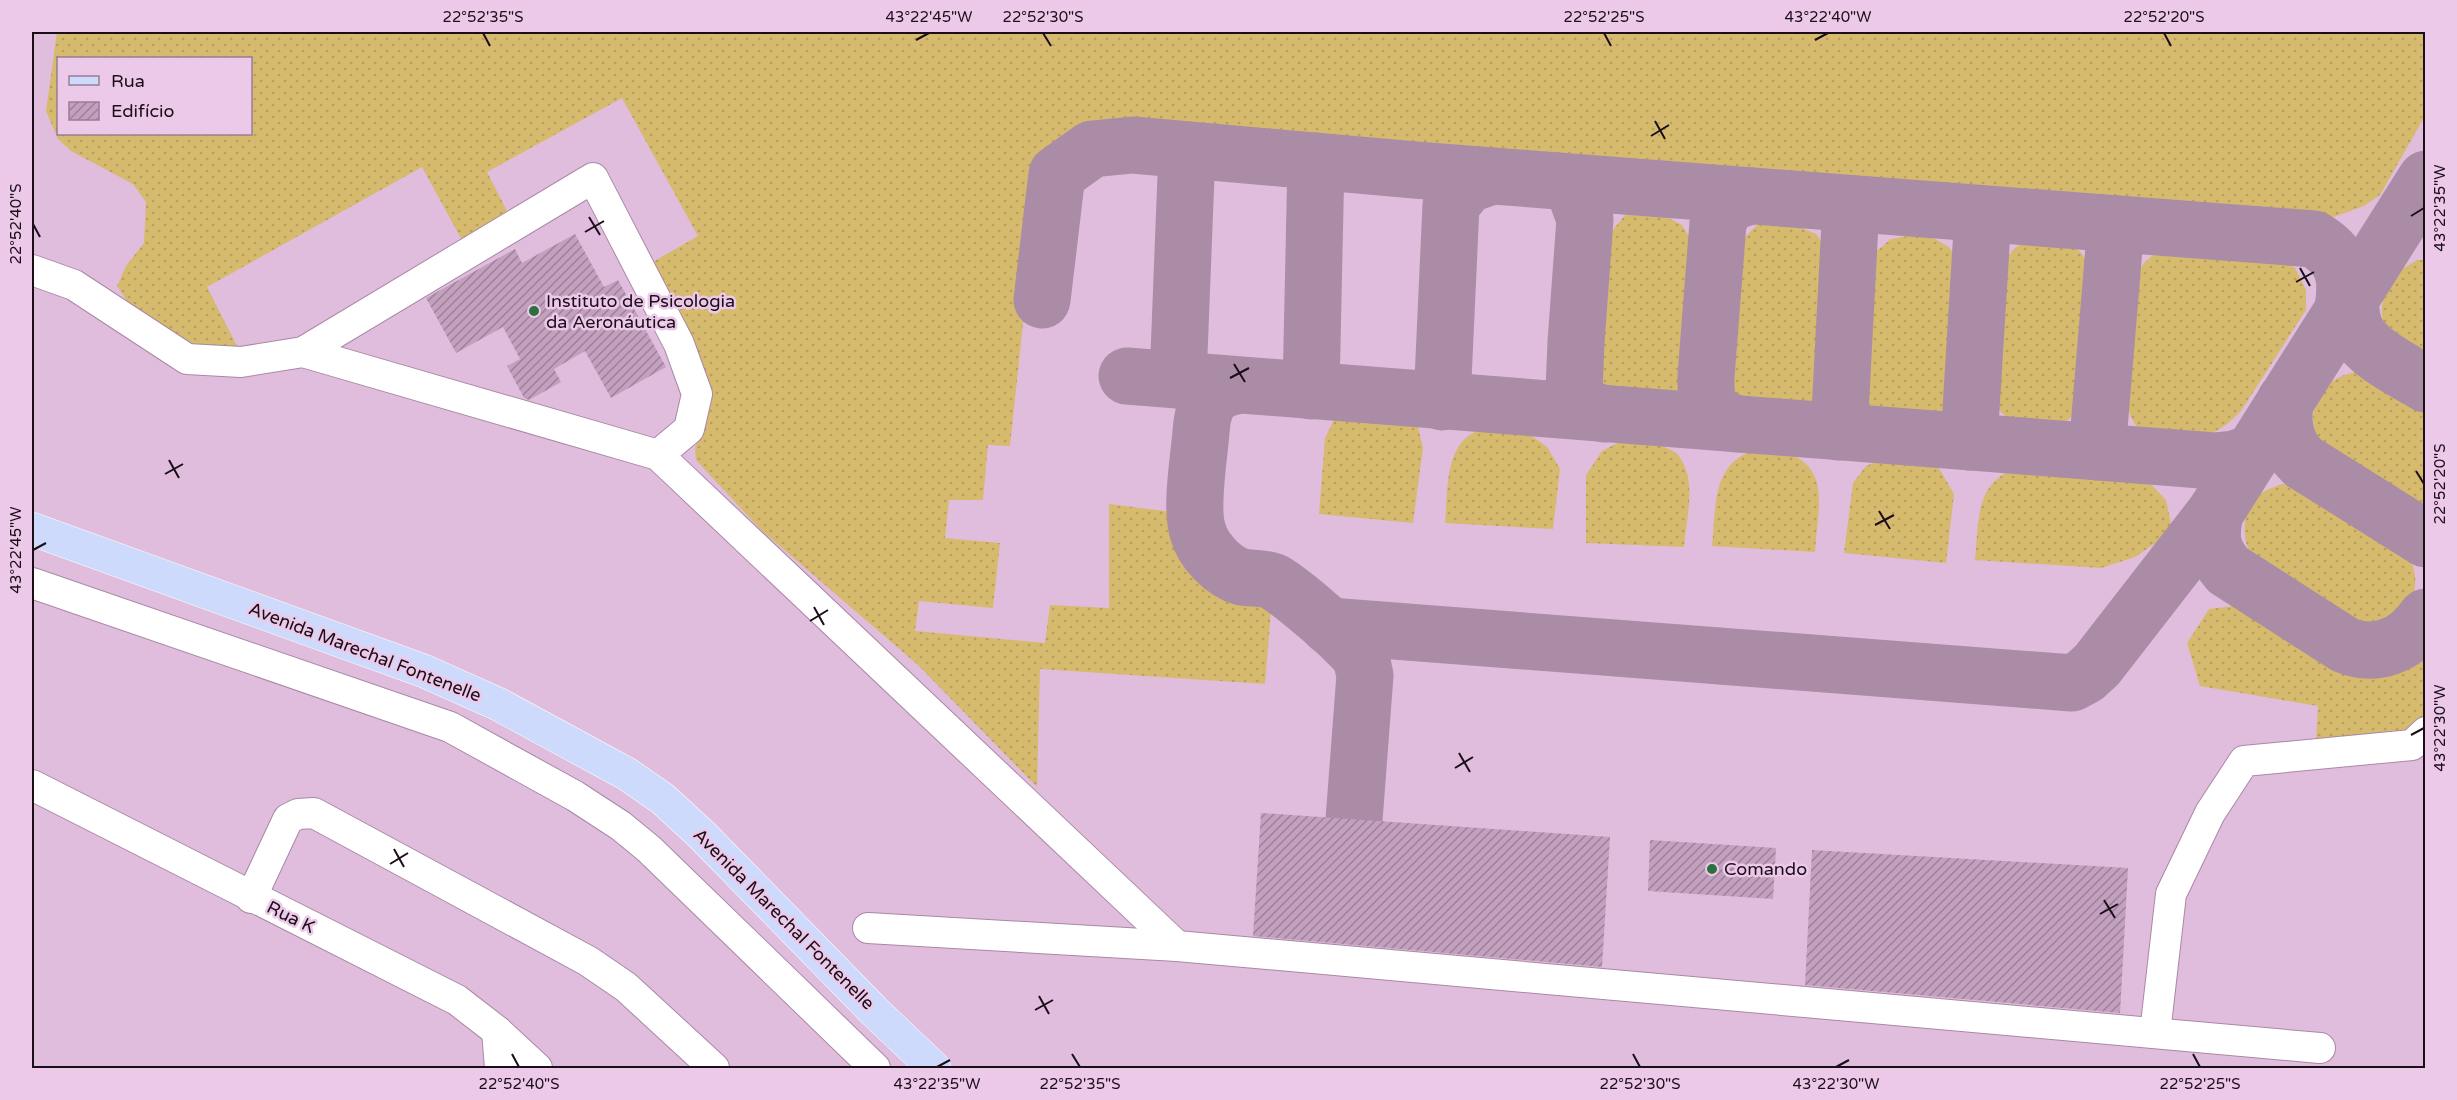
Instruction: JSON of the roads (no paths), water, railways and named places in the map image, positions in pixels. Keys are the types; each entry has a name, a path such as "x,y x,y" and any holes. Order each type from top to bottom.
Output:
{"main road":[{"name":"Avenida Marechal Fontenelle","path":"32,529 424,671 498,704 627,774 663,800 702,836 874,1011 934,1068"}],"street":[{"path":"32,270 75,285 187,359 240,362 303,351 593,178 679,344 698,394 689,429 658,455"},
{"path":"303,351 658,455 1177,946"},
{"path":"32,583 450,727 575,796 621,826 649,849 874,1068"},
{"path":"2155,1033 2171,894 2210,813 2244,761 2412,745 2426,732"},
{"name":"Rua K","path":"32,785 251,898 457,1000 497,1031 537,1068"},
{"path":"251,898 288,819 298,814 314,813 588,962 626,987 714,1068"},
{"path":"868,928 1177,946 2320,1048"},
{"path":"497,1031 500,1068"}],"place":[{"name":"Instituto de Psicologia da Aeronáutica","path":"534,311"},
{"name":"Comando","path":"1712,869"}]}
